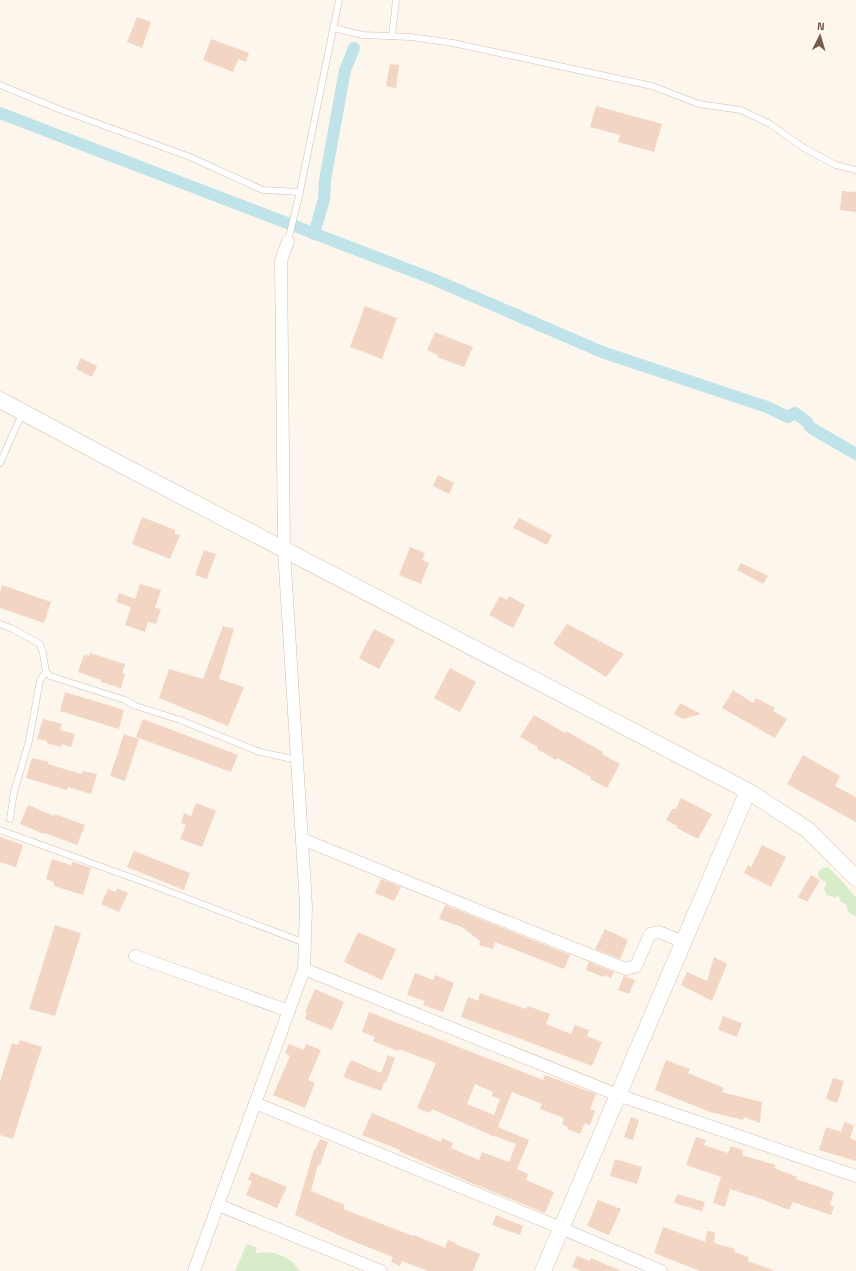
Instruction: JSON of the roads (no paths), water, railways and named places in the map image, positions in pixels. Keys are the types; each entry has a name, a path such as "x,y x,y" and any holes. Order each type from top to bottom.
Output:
{"street":[{"path":"194,1271 304,969 306,906 284,550 280,261 288,241"},
{"path":"0,400 284,550 748,791 808,830 856,878"},
{"path":"543,1271 748,791"},
{"path":"302,839 626,969 636,966 650,934 659,932 684,942"},
{"path":"135,956 289,1011"},
{"path":"304,969 618,1095 856,1176"},
{"path":"255,1103 561,1228 661,1271"},
{"path":"218,1205 381,1271"}],"lane":[{"path":"288,241 339,0"},
{"path":"392,36 396,0"},
{"path":"333,28 363,35 411,37 453,43 652,86 699,104 741,110 770,124 804,148 829,162 856,170"},
{"path":"0,85 61,110 190,157 263,190 299,194"},
{"path":"0,463 23,413"},
{"path":"0,624 11,628 40,644 44,653 46,672 50,676 125,700 136,706 180,720 260,752 297,760"},
{"path":"10,818 14,792 29,741 40,680 46,672"},
{"path":"0,830 152,885 305,943"}],"waterway":[{"path":"314,234 324,199 325,180 345,70 354,48"},
{"path":"0,113 433,279 602,352 767,407 788,417 795,413 807,422 811,428 856,454"}]}
